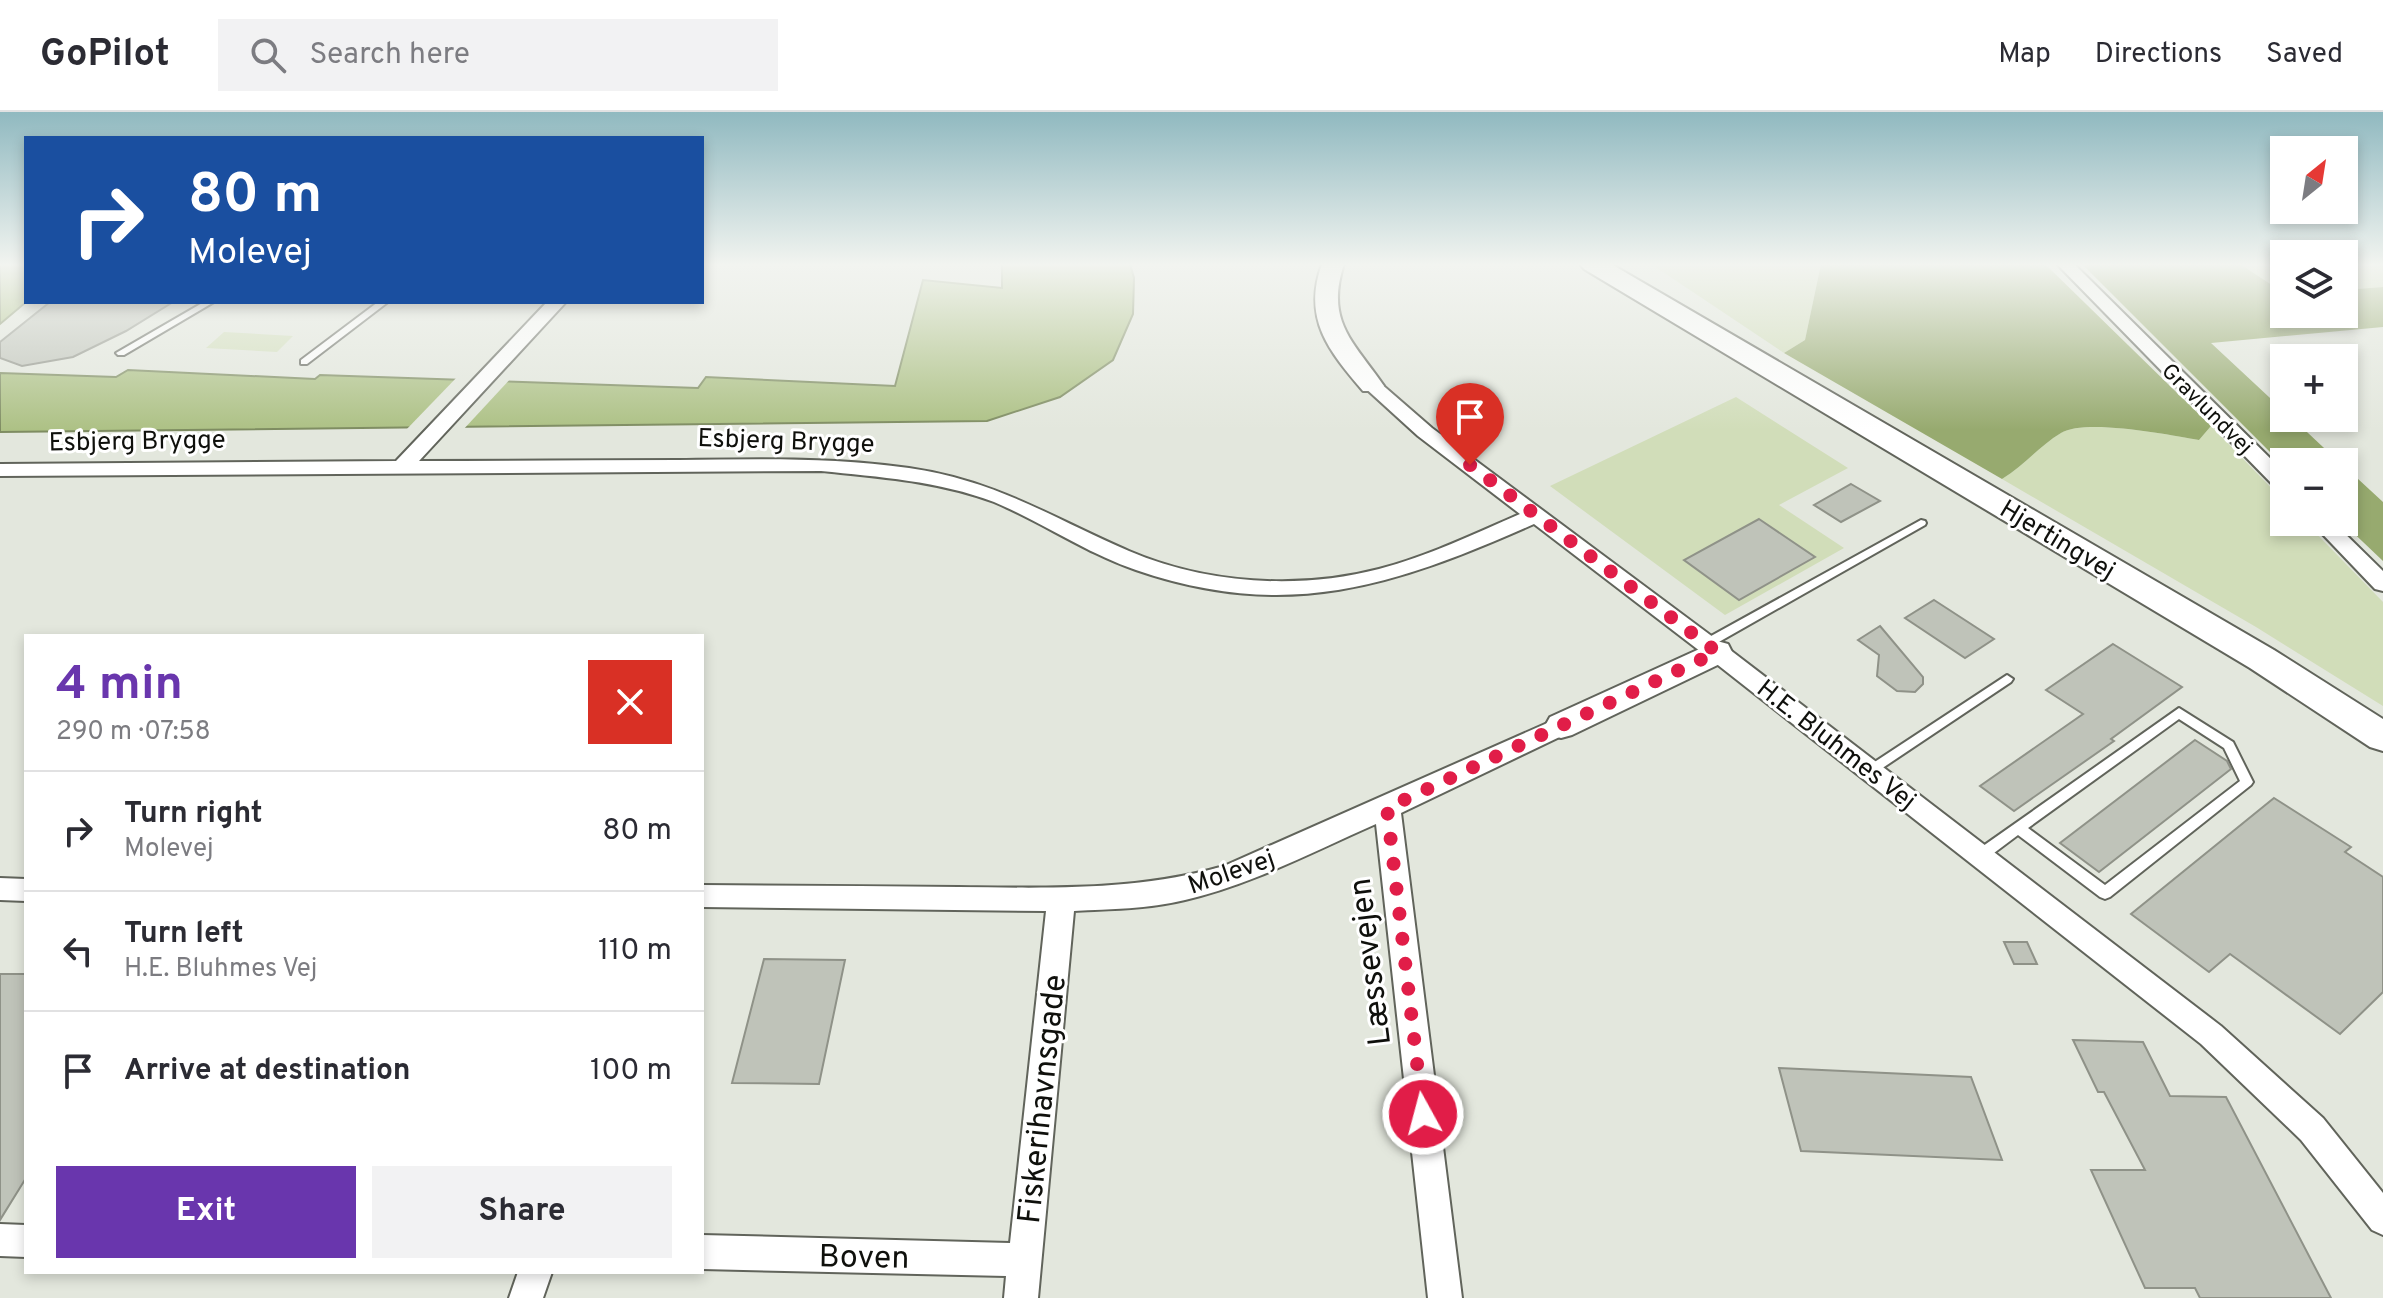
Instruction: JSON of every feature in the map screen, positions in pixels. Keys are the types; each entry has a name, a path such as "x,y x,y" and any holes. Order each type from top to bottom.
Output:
{"main road":[{"name":"Hjertingvej","path":"1687,319 2262,659 2383,737"},
{"name":"Hjertingvej","path":"1697,319 1731,345"}],"street":[{"path":"404,465 541,319"},
{"name":"H.E. Bluhmes Vej","path":"1327,319 1348,358 1372,386 1425,432 1712,648 2211,1035 2312,1129 2383,1219"},
{"name":"Gravlundvej","path":"2120,319 2270,470"},
{"name":"Esbjerg Brygge","path":"0,470 404,465 777,465 886,472 996,496 1142,565 1198,579 1258,586 1319,585 1377,577 1436,558 1537,515"},
{"path":"2335,536 2383,584"},
{"name":"Molevej","path":"704,896 1061,900 1134,897 1185,889 1230,876 1387,808 1561,726 1712,648"},
{"name":"Læssevejen","path":"1387,808 1445,1298"},
{"path":"0,889 24,890"},
{"name":"Fiskerihavnsgade","path":"1021,1298 1061,900"},
{"path":"0,1240 24,1241"},
{"name":"Boven","path":"704,1252 1025,1260"},
{"path":"526,1298 534,1274"}],"lane":[{"path":"121,353 180,319"},
{"path":"304,362 361,319"},
{"path":"1712,648 1921,523"},
{"path":"1871,770 2007,679"},
{"path":"1981,855 2018,828 2179,713 2229,745 2247,782 2105,893 2018,828"}],"shaded area":[{"path":"913,319 1131,319 1113,360 1060,397 987,421 0,432 0,373 116,377 128,370 315,379 320,375 698,388 706,377 895,386"},
{"path":"1734,319 1809,319 1805,340 1784,353"},
{"path":"1809,319 2102,319 2211,426 2199,440 2108,427 2073,429 2053,438 2002,479 1784,353 1805,340"},
{"path":"2137,319 2270,319 2270,328 2358,328 2358,319 2383,319 2383,327 2211,343 2270,398 2270,432 2307,432 2324,448 2270,448 2270,452"},
{"path":"224,332 293,336 277,352 206,348"},
{"path":"1736,397 1848,468 1779,505 1844,548 1725,615 1550,486"},
{"path":"2211,426 2270,487 2270,536 2319,536 2383,602 2383,706 2256,627 2002,479 2053,438 2073,429 2108,427 2199,440"},
{"path":"2358,479 2383,502 2383,561 2357,536"}],"pier":[{"path":"459,375 512,377 462,431 404,432"}],"building":[{"path":"28,319 145,319 73,357 22,366 0,358 0,342"},
{"path":"1851,484 1880,501 1841,522 1814,505"},
{"path":"1759,519 1815,557 1739,600 1684,560"},
{"path":"1934,600 1994,639 1965,658 1905,618"},
{"path":"1880,626 1923,677 1923,684 1915,692 1897,691 1877,676 1879,655 1858,640"},
{"path":"2113,644 2182,687 2111,739 2114,741 2014,811 1980,786 2083,714 2046,690"},
{"path":"2195,740 2227,761 2231,769 2099,872 2060,843"},
{"path":"2274,798 2351,847 2345,852 2383,877 2383,992 2340,1034 2230,954 2209,972 2131,914"},
{"path":"2004,942 2027,942 2037,964 2014,964"},
{"path":"764,959 845,960 819,1084 732,1083"},
{"path":"0,974 24,974 24,1181 0,1220"},
{"path":"2073,1040 2143,1042 2170,1096 2226,1097 2331,1298 2200,1298 2195,1288 2145,1288 2091,1170 2145,1170 2104,1092 2098,1092"},
{"path":"1779,1068 1971,1077 2002,1160 1801,1151"}],"route":[{"path":"1423,1114 1387,808 1717,652 1470,465"}]}
